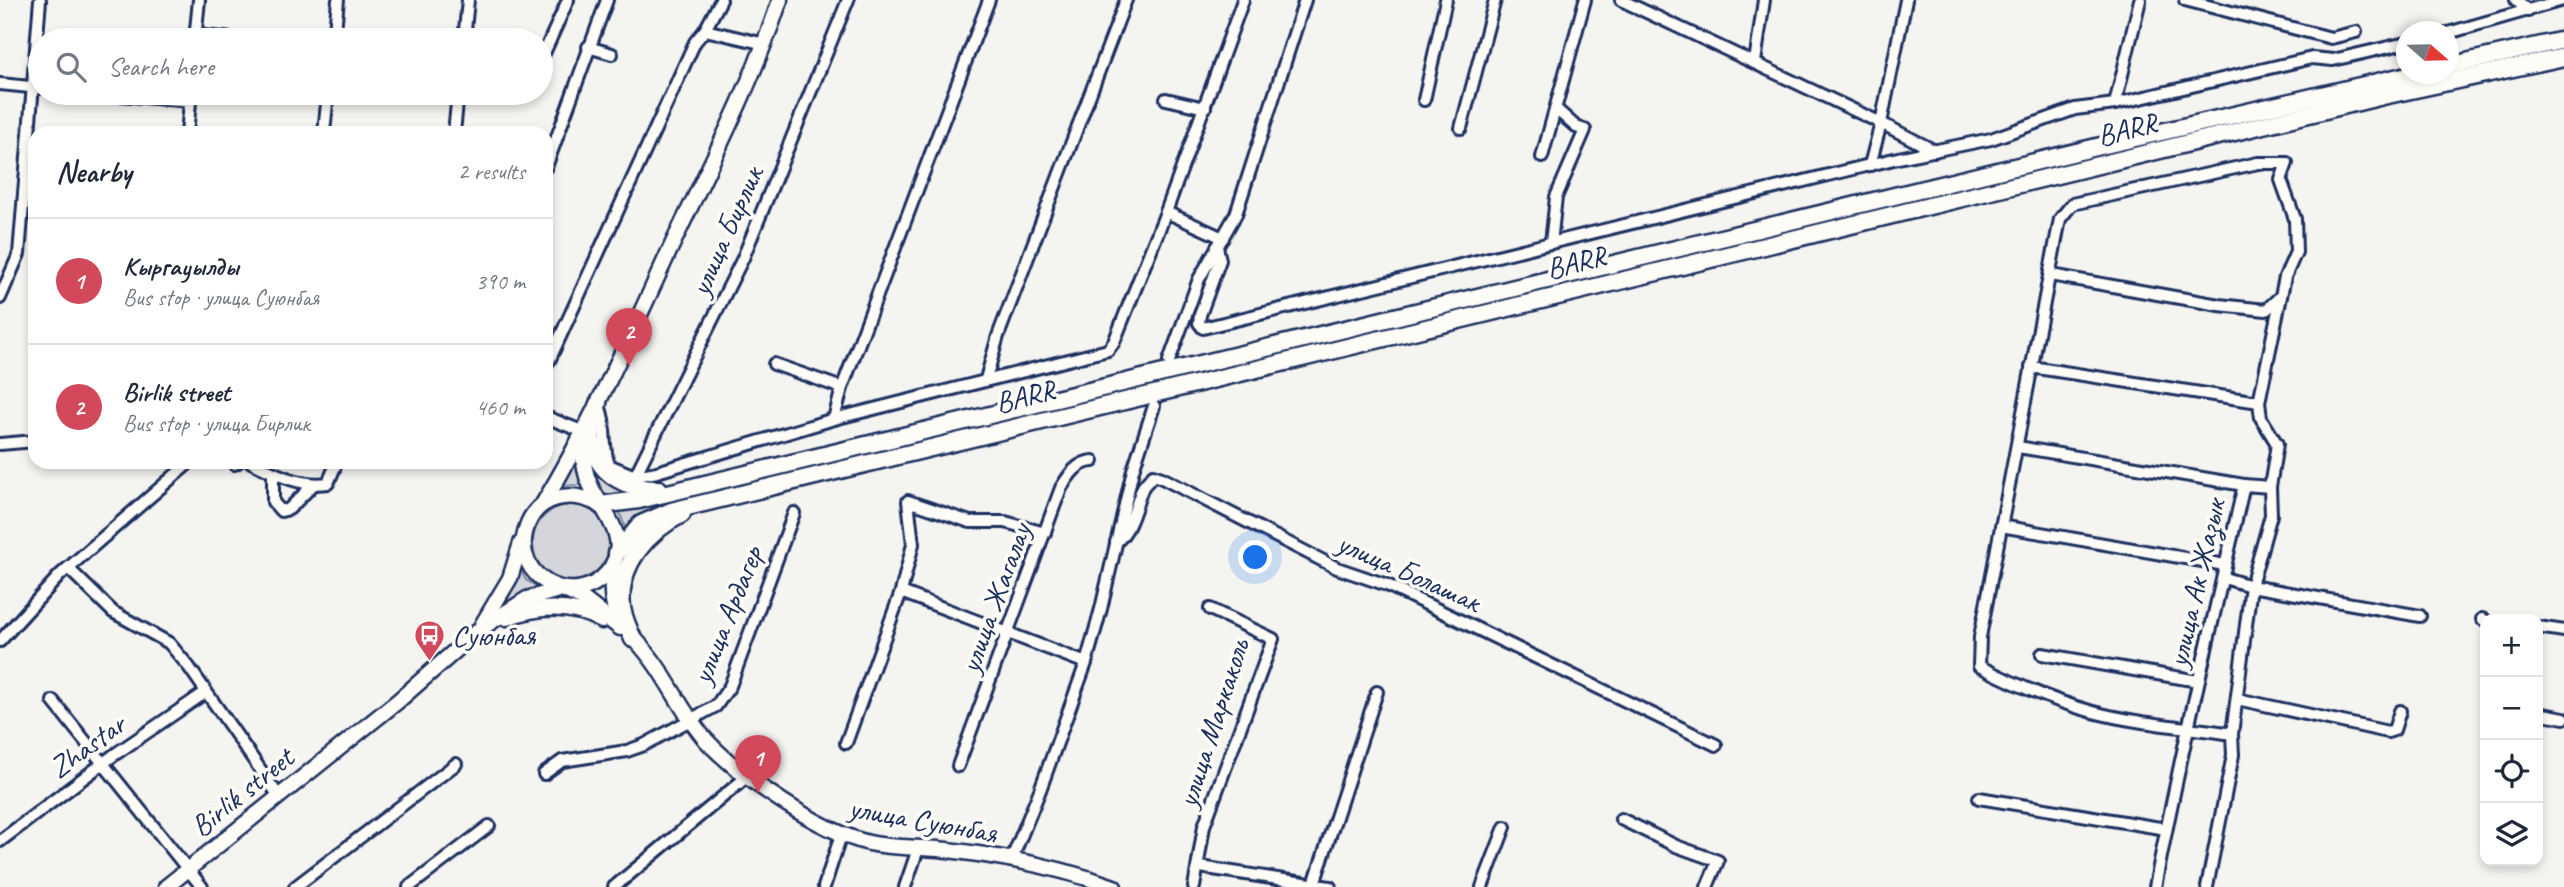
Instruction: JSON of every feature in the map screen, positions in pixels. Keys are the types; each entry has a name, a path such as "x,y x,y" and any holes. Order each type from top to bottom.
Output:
{"highway":[{"path":"2459,64 2564,40"},
{"name":"BARR","path":"615,558 633,531 655,515 2383,96 2564,57"},
{"name":"BARR","path":"600,505 639,500 2396,78"},
{"path":"598,404 591,423 591,440 594,452 605,470 618,481 636,488 676,489"},
{"path":"632,639 622,601 631,562 656,529 707,502"}],"main road":[{"path":"480,629 510,578 527,523 543,504 598,404 765,44 780,0"},
{"path":"480,629 527,599 562,589 590,586 600,580 615,558 615,526 588,481 580,441"},
{"path":"543,504 565,495 589,499 600,505"},
{"path":"524,535 523,547 530,568 547,584 583,599 632,639"},
{"name":"улица Суюнбая","path":"615,558 610,586 612,604 632,639 656,665 690,721 707,741 810,819 841,835 871,843 937,849 1011,861 1081,875 1114,887"},
{"path":"480,629 529,611 560,608 593,617 632,639"},
{"name":"Birlik street","path":"166,887 405,695 480,629"}],"street":[{"path":"39,28 40,0"},
{"path":"196,28 199,0"},
{"path":"335,28 338,0"},
{"path":"465,28 468,0"},
{"path":"553,33 568,0"},
{"path":"553,147 607,0"},
{"path":"553,352 695,42 705,30 721,0"},
{"name":"улица Бирлик","path":"635,476 743,258 848,0"},
{"path":"834,419 842,388 989,0"},
{"path":"986,379 998,336 1126,0"},
{"path":"598,404 606,418 603,436 609,465 635,476 834,419 986,379 1039,370 1108,350 1114,342 1166,212 1243,0"},
{"path":"1169,361 1199,279 1236,214 1305,0"},
{"path":"1424,100 1446,0"},
{"path":"1461,128 1495,0"},
{"path":"1542,157 1585,0"},
{"path":"1621,0 1755,62 1935,151"},
{"path":"1755,62 1764,0"},
{"path":"1870,165 1906,0"},
{"path":"2115,104 2140,0"},
{"path":"2185,0 2324,37 2356,32"},
{"path":"2516,0 2532,7"},
{"path":"2459,30 2563,0"},
{"path":"705,30 765,44"},
{"path":"1220,243 1220,260 1200,315 1199,323 1203,328 1870,165 1992,139 2075,109 2115,104 2312,58 2333,60 2396,45"},
{"path":"589,47 612,54"},
{"path":"0,84 28,86"},
{"path":"1166,99 1205,108"},
{"path":"33,126 35,105"},
{"path":"188,126 190,105"},
{"path":"325,126 327,105"},
{"path":"455,126 457,105"},
{"path":"1551,243 1556,197 1585,130 1576,127 1556,109"},
{"path":"2031,367 2259,402 2281,296 2296,252 2295,219 2281,180 2287,163 2258,163 2071,204 2060,219 2031,367 2018,447 1980,637 1979,666 2021,688 2095,713 2232,734"},
{"path":"0,298 19,254 28,170"},
{"path":"1166,212 1220,243"},
{"path":"2050,275 2220,305 2266,310 2281,296"},
{"path":"774,364 842,388"},
{"name":"улица Ак Жазык","path":"2207,887 2233,755 2232,734 2250,586 2271,515 2270,487 2277,444 2261,418 2259,402"},
{"path":"1011,861 1055,752 1086,663 1133,470 1154,406"},
{"path":"553,421 580,441"},
{"path":"0,444 28,442"},
{"path":"2018,447 2244,485"},
{"name":"улица Жагалау","path":"958,766 1061,488 1071,471 1086,461 1093,461"},
{"path":"0,641 68,568 182,469"},
{"path":"263,469 273,475 314,484 328,484 335,469"},
{"path":"273,475 273,502 281,511 289,509 314,484"},
{"name":"улица Болашак","path":"1116,542 1123,537 1145,484 1153,475 1162,478 1337,568 1387,585 1716,745"},
{"name":"улица Ак Жазык","path":"2155,887 2212,612 2224,578 2244,485 2270,487"},
{"path":"846,743 901,592 913,544 908,501 970,522 1005,522 1045,533"},
{"name":"улица Ардагер","path":"544,774 562,761 627,751 716,706 730,686 794,513"},
{"path":"2001,526 2225,565"},
{"path":"68,568 113,612 169,643 278,795"},
{"path":"2224,578 2250,586 2420,617"},
{"path":"901,592 1086,663"},
{"name":"улица Маркаколь","path":"1194,887 1200,867 1204,826 1273,639 1210,609"},
{"path":"2543,629 2564,631"},
{"path":"2042,653 2198,681"},
{"name":"Zhastar","path":"0,841 206,692"},
{"path":"1314,884 1377,692"},
{"path":"2237,699 2388,732 2394,730 2400,711"},
{"path":"53,701 202,887"},
{"path":"2543,714 2564,718"},
{"path":"295,887 456,764"},
{"path":"614,887 749,775"},
{"path":"1979,798 2166,829"},
{"path":"1621,819 1676,846 1718,861 1707,887"},
{"path":"409,887 489,826"},
{"path":"1482,887 1505,827"},
{"path":"824,887 841,835"},
{"path":"905,887 918,849"},
{"path":"1200,867 1331,887"}],"shaded area":[{"path":"589,456 636,493 606,495 595,483"},
{"path":"576,458 582,485 561,486"},
{"path":"698,495 641,515 626,529 618,509"},
{"path":"564,505 578,505 592,511 603,522 609,543 606,558 598,570 578,581 564,581 550,575 539,564 533,550 533,536 539,522 550,511"},
{"path":"521,571 526,580 539,588 520,594 502,606"}],"place":[{"name":"Birlik street","path":"629,366"},
{"name":"Суюнбая","path":"429,662"},
{"name":"Кыргауылды","path":"758,793"}]}
